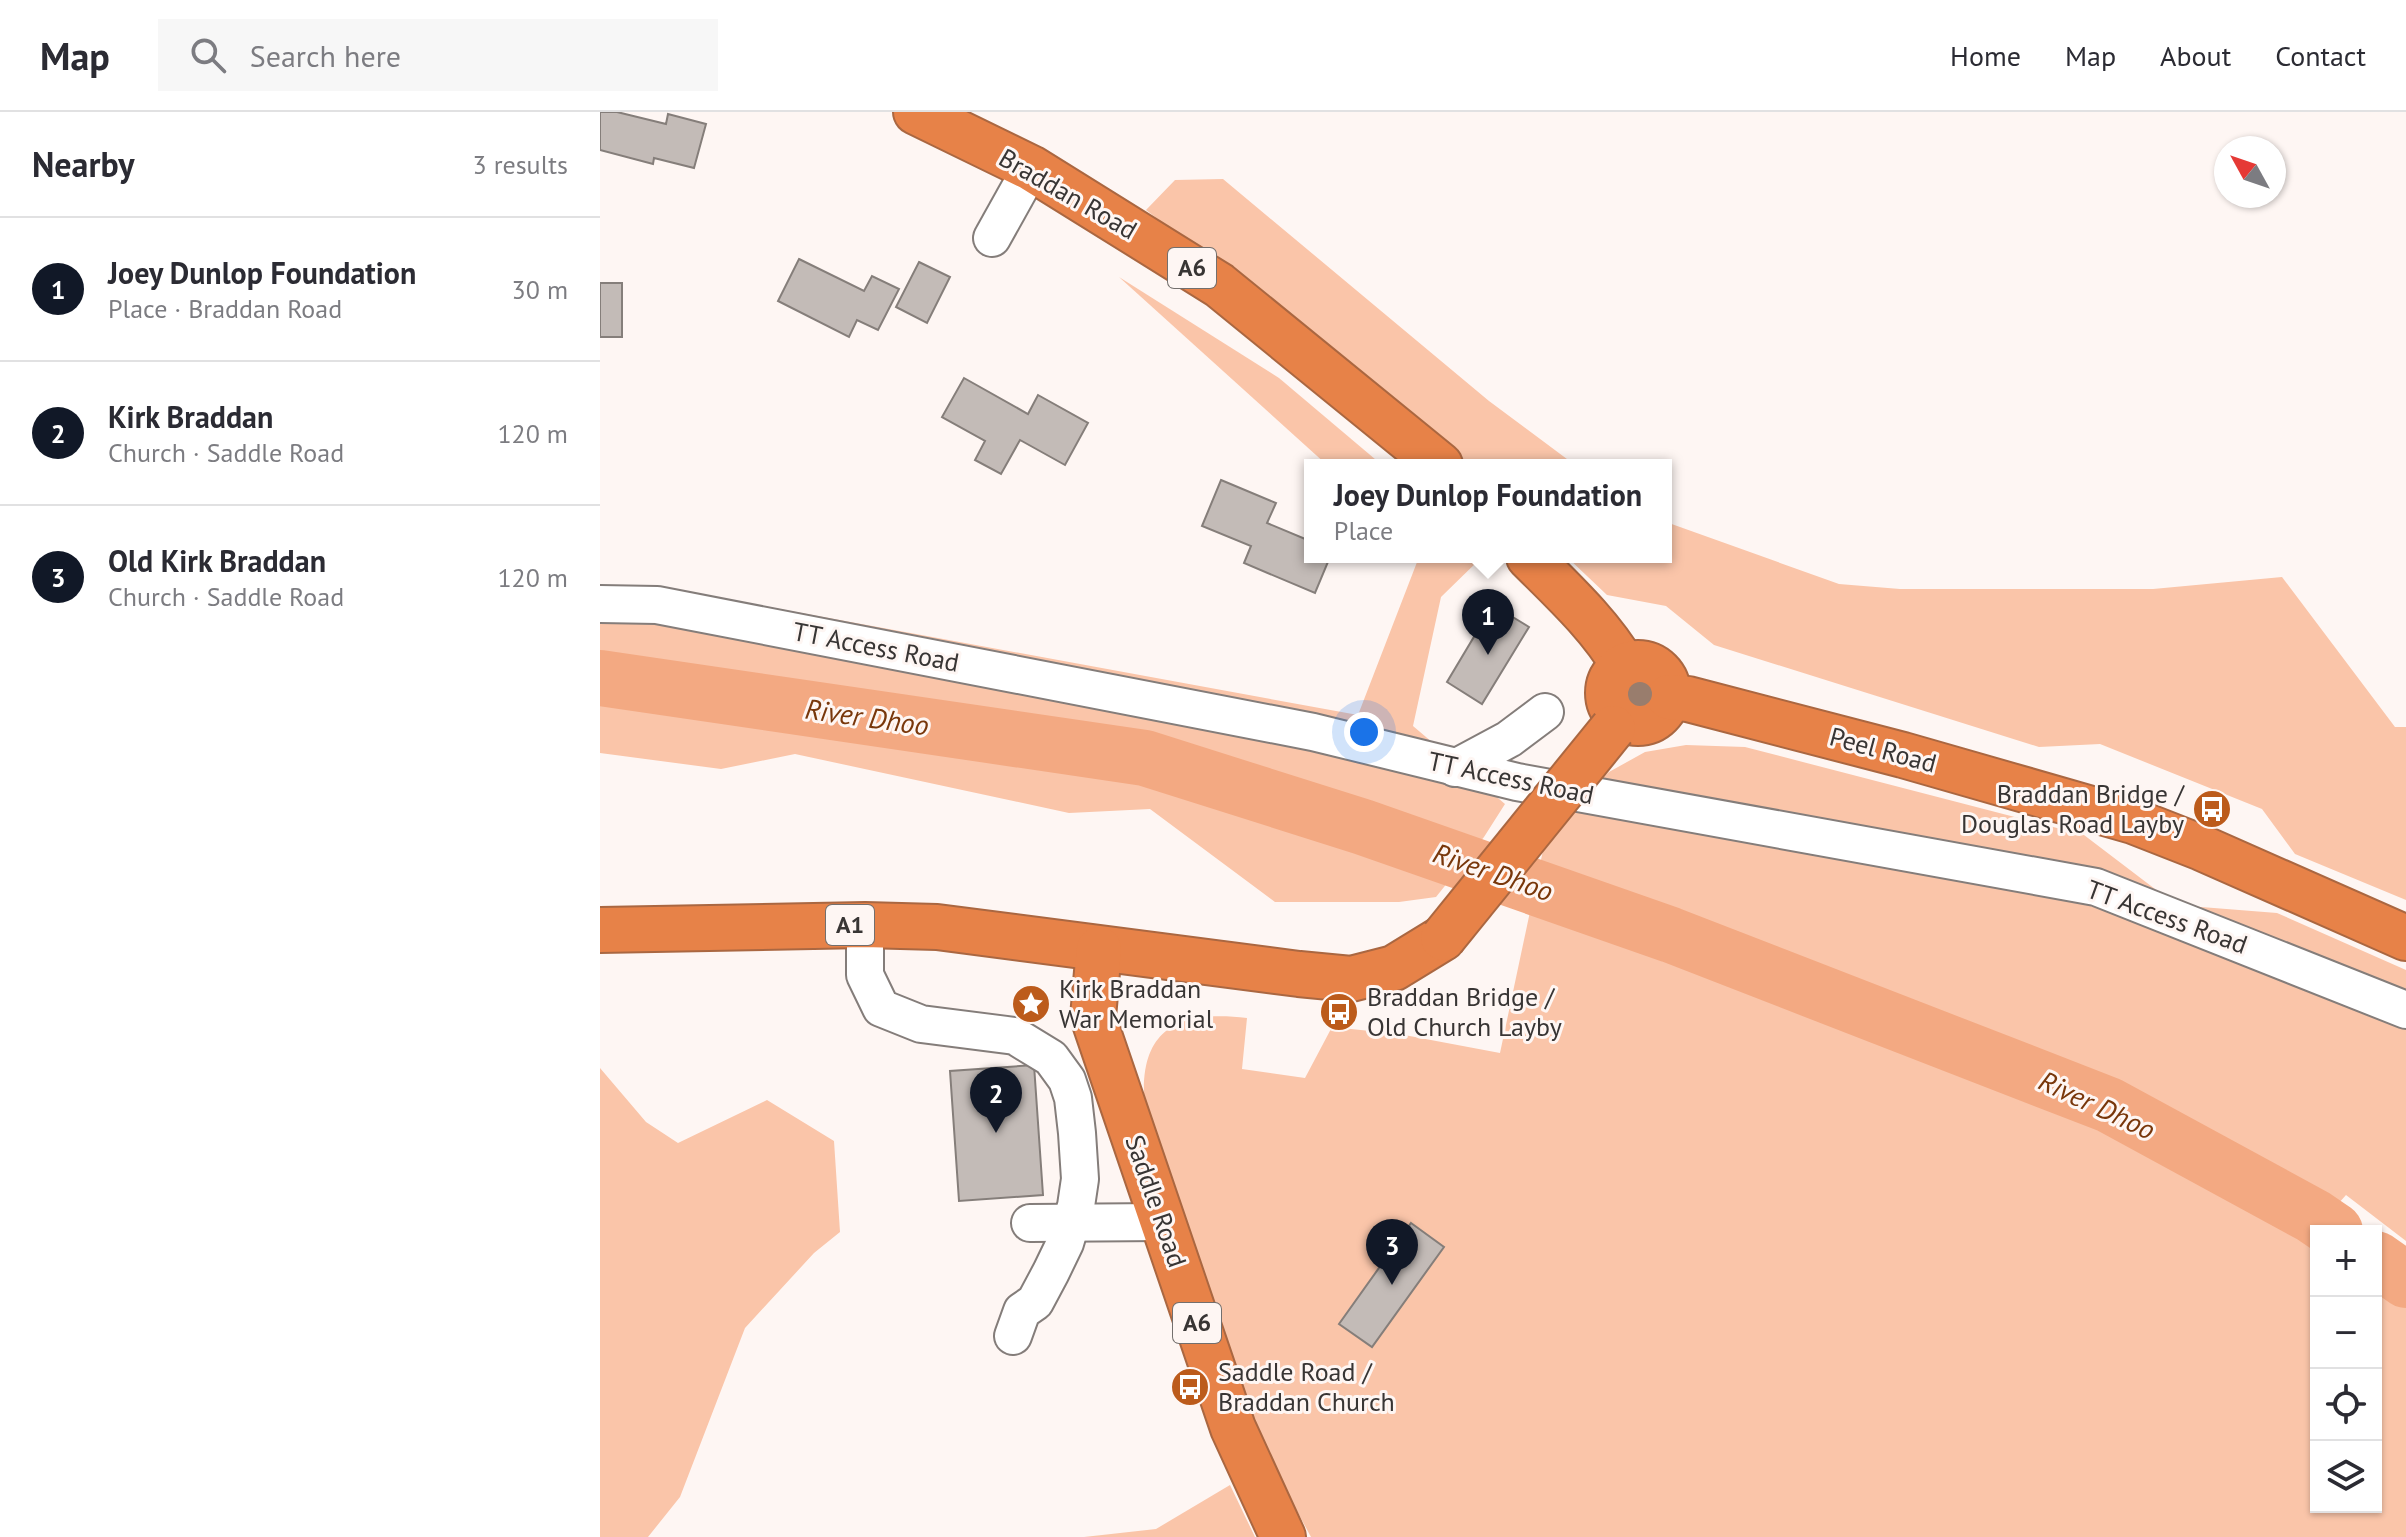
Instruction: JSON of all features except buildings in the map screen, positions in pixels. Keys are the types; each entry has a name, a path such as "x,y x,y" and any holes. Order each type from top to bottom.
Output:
{"highway":[{"name":"Braddan Road","path":"916,112 1031,168 1219,285 1433,459"},
{"path":"1535,563 1589,619 1624,666"},
{"path":"1637,663 1650,665 1661,672 1667,684 1669,697 1663,711 1651,721 1617,723 1608,691 1612,677 1624,666 1637,663"},
{"name":"Peel Road","path":"1669,697 1688,699 1888,751 2133,821 2406,938"},
{"name":"A1","path":"600,930 865,925 937,927 1351,979 1394,968 1443,938 1617,723"},
{"name":"Saddle Road","path":"1099,949 1093,1017 1233,1428 1283,1537"}],"lane":[{"path":"992,238 1031,168"},
{"name":"TT Access Road","path":"600,604 657,605 1298,729 1517,782 2096,887 2406,1010"},
{"path":"1455,768 1509,739 1545,712"},
{"path":"865,925 865,975 881,1008 921,1024 1015,1036 1051,1058 1067,1080 1073,1098 1080,1179 1076,1206 1065,1243 1051,1272 1035,1302 1022,1311 1013,1336"},
{"path":"1030,1223 1163,1222"}],"shaded area":[{"path":"1223,179 1489,401 1567,459 1463,459 1432,430 1146,210 1175,180"},
{"path":"1119,277 1279,378 1375,459 1320,459"},
{"path":"1672,524 1839,584 1900,589 2153,589 2282,577 2395,727 2406,727 2406,900 2295,854 2262,809 2100,744 2039,747 1714,645 1666,606 1607,595 1573,563 1672,563"},
{"path":"1417,563 1476,563 1441,597 1413,726 1505,804 1484,837 1436,897 1399,902 1275,902 1150,809 1069,813 795,754 721,769 600,753 600,585 654,586 1358,715"},
{"path":"1686,745 1745,747 2084,835 2176,905 2277,913 2406,970 2406,1241 2346,1195 2319,1225 2310,1225 2310,1513 2382,1513 2382,1285 2406,1303 2406,1537 1311,1537 1246,1417 1146,1108 1145,1070 1151,1051 1160,1037 1172,1027 1188,1020 1225,1016 1247,1018 1242,1069 1305,1078 1332,1027 1399,1034 1500,1053 1545,841 1576,802 1609,772 1645,752"},
{"path":"600,1068 646,1122 678,1143 767,1100 834,1141 840,1232 814,1253 745,1328 680,1497 648,1537 600,1537"},
{"path":"1230,1485 1255,1537 1084,1537 1156,1529"}],"waterway":[{"name":"River Dhoo","path":"600,678 1145,758 1363,827 1671,935 2109,1105 2326,1225"},
{"name":"River Dhoo","path":"2382,1263 2406,1280"}],"place":[{"name":"Joey Dunlop Foundation","path":"1488,655"},
{"name":"Braddan Bridge / Douglas Road Layby","path":"2212,809"},
{"name":"Kirk Braddan War Memorial","path":"1031,1004"},
{"name":"Braddan Bridge / Old Church Layby","path":"1339,1012"},
{"name":"Kirk Braddan","path":"996,1133"},
{"name":"Old Kirk Braddan","path":"1392,1285"},
{"name":"Saddle Road / Braddan Church","path":"1190,1387"}]}
